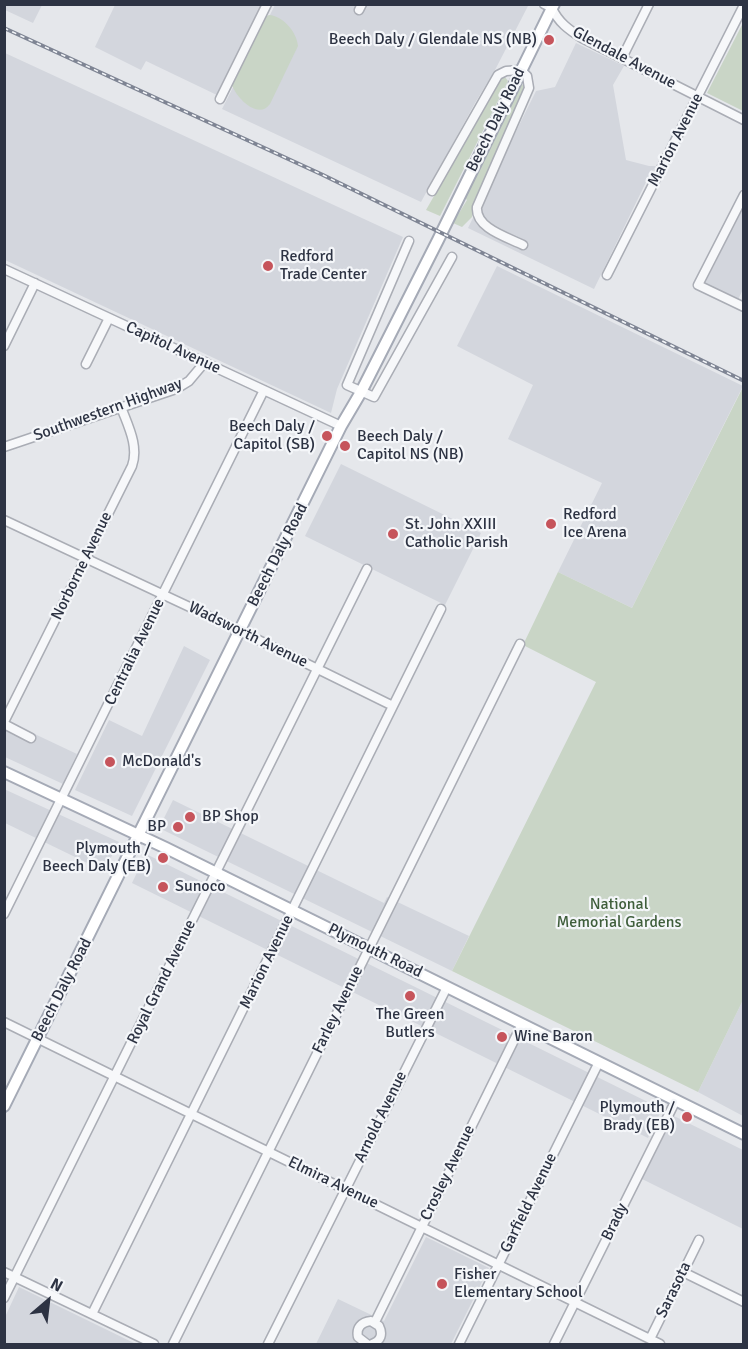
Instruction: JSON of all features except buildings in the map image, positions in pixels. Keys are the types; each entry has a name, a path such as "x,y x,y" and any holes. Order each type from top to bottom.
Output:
{"main road":[{"name":"Beech Daly Road","path":"4,1106 341,426 361,392 521,70 550,6"},
{"name":"Plymouth Road","path":"4,772 216,872 744,1134"}],"street":[{"path":"220,99 267,4"},
{"path":"622,58 649,4"},
{"name":"Marion Avenue","path":"607,274 744,5"},
{"name":"Glendale Avenue","path":"550,6 556,16 575,34 744,120"},
{"path":"432,191 498,75 506,71 521,70 527,76 529,88 476,213 488,228 523,245"},
{"path":"744,195 698,285 744,307"},
{"path":"409,241 347,385 374,397 452,257"},
{"name":"Capitol Avenue","path":"4,269 341,426"},
{"path":"4,346 35,283"},
{"path":"86,364 109,318"},
{"name":"Southwestern Highway","path":"4,447 181,387 189,381 204,362"},
{"name":"Centralia Avenue","path":"4,914 264,390"},
{"name":"Norborne Avenue","path":"4,723 134,459 134,444 122,407"},
{"name":"Wadsworth Avenue","path":"6,524 163,594 393,706"},
{"name":"Royal Grand Avenue","path":"4,1298 368,569"},
{"name":"Marion Avenue","path":"92,1314 441,609"},
{"name":"Farley Avenue","path":"173,1344 520,644"},
{"path":"4,723 31,738"},
{"name":"Arnold Avenue","path":"268,1344 447,987"},
{"name":"Elmira Avenue","path":"4,1022 660,1344"},
{"name":"Crosley Avenue","path":"375,1322 522,1024"},
{"name":"Garfield Avenue","path":"459,1344 599,1062"},
{"name":"Brady","path":"554,1344 676,1100"},
{"name":"Sarasota","path":"650,1339 699,1240"},
{"path":"4,1272 154,1344"},
{"path":"683,1272 744,1302"},
{"path":"367,1344 360,1341 358,1329 367,1321 375,1322 381,1334 378,1341 372,1344"}],"shaded area":[{"path":"5,4 42,5 33,23 5,10"},
{"path":"525,4 528,6 495,70 421,202 222,109 275,5"},
{"path":"115,5 263,5 219,96 146,61 141,70 95,47"},
{"path":"576,43 624,66 613,85 626,160 656,166 594,289 468,228 536,91 555,87"},
{"path":"5,53 403,237 337,389 331,413 5,260"},
{"path":"743,207 743,289 737,302 704,285"},
{"path":"497,266 743,386 632,608 558,572 602,483 508,439 533,385 457,346"},
{"name":"St. John XXIII Catholic Parish","path":"341,464 481,533 445,605 305,536"},
{"path":"184,646 210,660 132,816 75,790 109,720 142,736"},
{"path":"5,720 77,754 63,784 5,757"},
{"path":"4,789 119,842 104,871 5,823"},
{"path":"173,800 384,903 387,897 469,936 452,971 159,828"},
{"path":"146,854 662,1109 648,1138 132,883"},
{"path":"743,1000 743,1116 698,1092"},
{"path":"674,1116 743,1150 743,1229 642,1179"},
{"name":"Fisher Elementary School","path":"426,1237 489,1268 451,1344 316,1344 338,1299 384,1321"},
{"path":"19,1287 136,1344 5,1344 5,1317"}],"green space":[{"path":"269,15 279,18 288,26 295,35 298,46 270,104 265,109 259,110 241,100 231,82 263,18"},
{"path":"744,23 743,111 707,93"},
{"path":"502,77 508,81 440,216 426,210"},
{"path":"522,84 525,88 472,206 472,217 462,227 453,223 467,200 464,197"},
{"name":"National Memorial Gardens","path":"743,387 743,1000 698,1092 452,971 596,682 523,645 558,572 632,608"}],"railway":[{"path":"4,28 323,175 744,381"}],"place":[{"name":"Beech Daly / Glendale NS (NB)","path":"549,40"},
{"name":"Redford Trade Center","path":"268,266"},
{"name":"Beech Daly / Capitol (SB)","path":"327,436"},
{"name":"Beech Daly / Capitol NS (NB)","path":"345,446"},
{"name":"Redford Ice Arena","path":"551,524"},
{"name":"St. John XXIII Catholic Parish","path":"393,534"},
{"name":"McDonald's","path":"110,762"},
{"name":"BP Shop","path":"190,817"},
{"name":"BP","path":"178,827"},
{"name":"Plymouth / Beech Daly (EB)","path":"163,858"},
{"name":"Sunoco","path":"163,887"},
{"name":"The Green Butlers","path":"410,996"},
{"name":"Wine Baron","path":"502,1037"},
{"name":"Plymouth / Brady (EB)","path":"687,1117"},
{"name":"Fisher Elementary School","path":"442,1284"}]}
